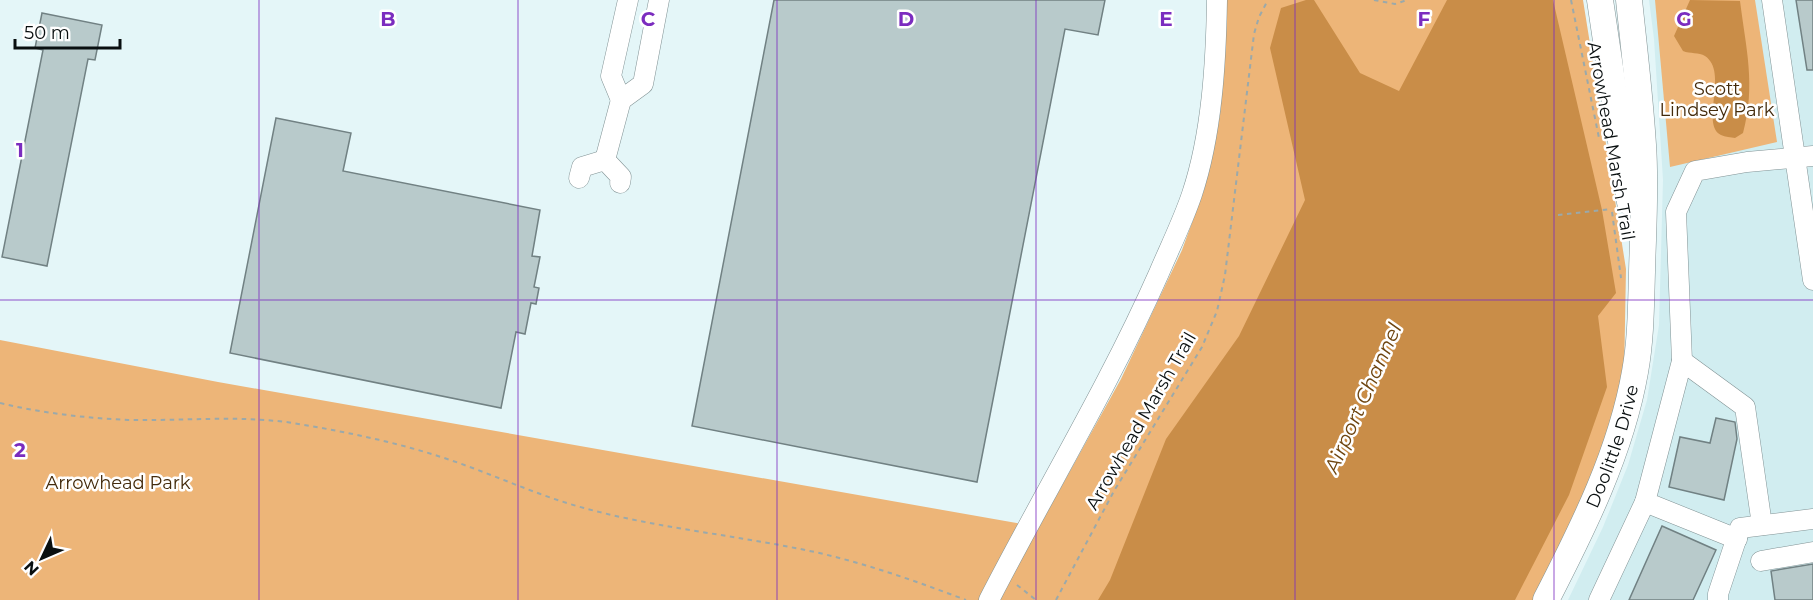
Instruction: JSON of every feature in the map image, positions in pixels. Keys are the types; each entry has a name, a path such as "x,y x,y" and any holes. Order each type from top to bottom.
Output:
{"main road":[{"name":"Doolittle Drive","path":"1546,600 1612,455 1625,415 1635,372 1640,333 1632,285 1600,0"},
{"name":"Doolittle Drive","path":"1629,0 1644,146 1632,285"}],"street":[{"path":"605,160 621,100 611,76 628,0"},
{"path":"621,100 643,84 659,0"},
{"path":"989,600 1126,344 1174,239 1192,193 1205,142 1217,0"},
{"path":"1772,0 1803,157 1813,280"},
{"path":"1599,600 1645,502 1682,361 1676,212 1695,171 1746,162 1803,157"},
{"path":"579,178 582,167 605,160"},
{"path":"605,160 621,177 620,183"},
{"path":"1682,361 1745,407 1762,525"},
{"path":"1645,502 1737,539"},
{"path":"1718,600 1740,528 1813,519"},
{"path":"1761,561 1813,552"}],"path":[{"name":"Arrowhead Marsh Trail","path":"1056,600 1114,491 1202,347 1217,311 1226,265 1254,34 1259,17 1268,0"},
{"path":"1374,0 1395,4 1407,0"},
{"name":"Arrowhead Marsh Trail","path":"1571,0 1601,147"},
{"name":"Arrowhead Marsh Trail","path":"1611,200 1611,209 1632,285"},
{"path":"1558,215 1611,209"},
{"path":"0,403 85,417 128,420 224,419 289,423 349,433 454,461 582,508 647,524 796,548 851,560 966,600"},
{"path":"1002,574 1036,600"}],"shaded area":[{"path":"1649,0 1813,0 1813,600 1568,600 1603,527 1628,465 1647,400 1659,325 1663,180 1654,39"}],"green space":[{"name":"Arrowhead Park","path":"1227,0 1583,0 1626,269 1624,377 1599,469 1533,600 0,600 0,340 218,382 1039,527 1121,379 1182,250 1204,190 1220,115"},
{"name":"Scott Lindsey Park","path":"1655,0 1755,0 1777,142 1670,167"}],"water":[{"name":"Airport Channel","path":"1306,0 1314,0 1360,73 1399,91 1447,0 1553,0 1602,210 1616,293 1598,316 1607,387 1569,495 1515,600 1098,600 1110,580 1166,439 1239,336 1305,200 1270,48 1281,8"},
{"path":"1690,0 1740,1 1749,67 1749,99 1743,133 1735,138 1721,135 1715,129 1713,109 1715,74 1712,64 1703,55 1683,51 1674,36"}],"building":[{"path":"774,0 1105,0 1098,35 1065,29 977,482 692,426"},
{"path":"1796,0 1813,0 1813,70 1807,70"},
{"path":"42,13 102,25 95,60 88,59 47,266 2,257 43,50 35,48"},
{"path":"276,118 351,133 343,171 540,210 532,256 540,257 534,287 539,288 536,304 531,303 525,334 516,332 501,408 230,353"},
{"path":"1716,418 1735,422 1737,439 1724,500 1669,487 1680,437 1710,443"},
{"path":"1662,526 1716,550 1693,600 1629,600"},
{"path":"1813,564 1813,600 1775,600 1771,571"}]}
